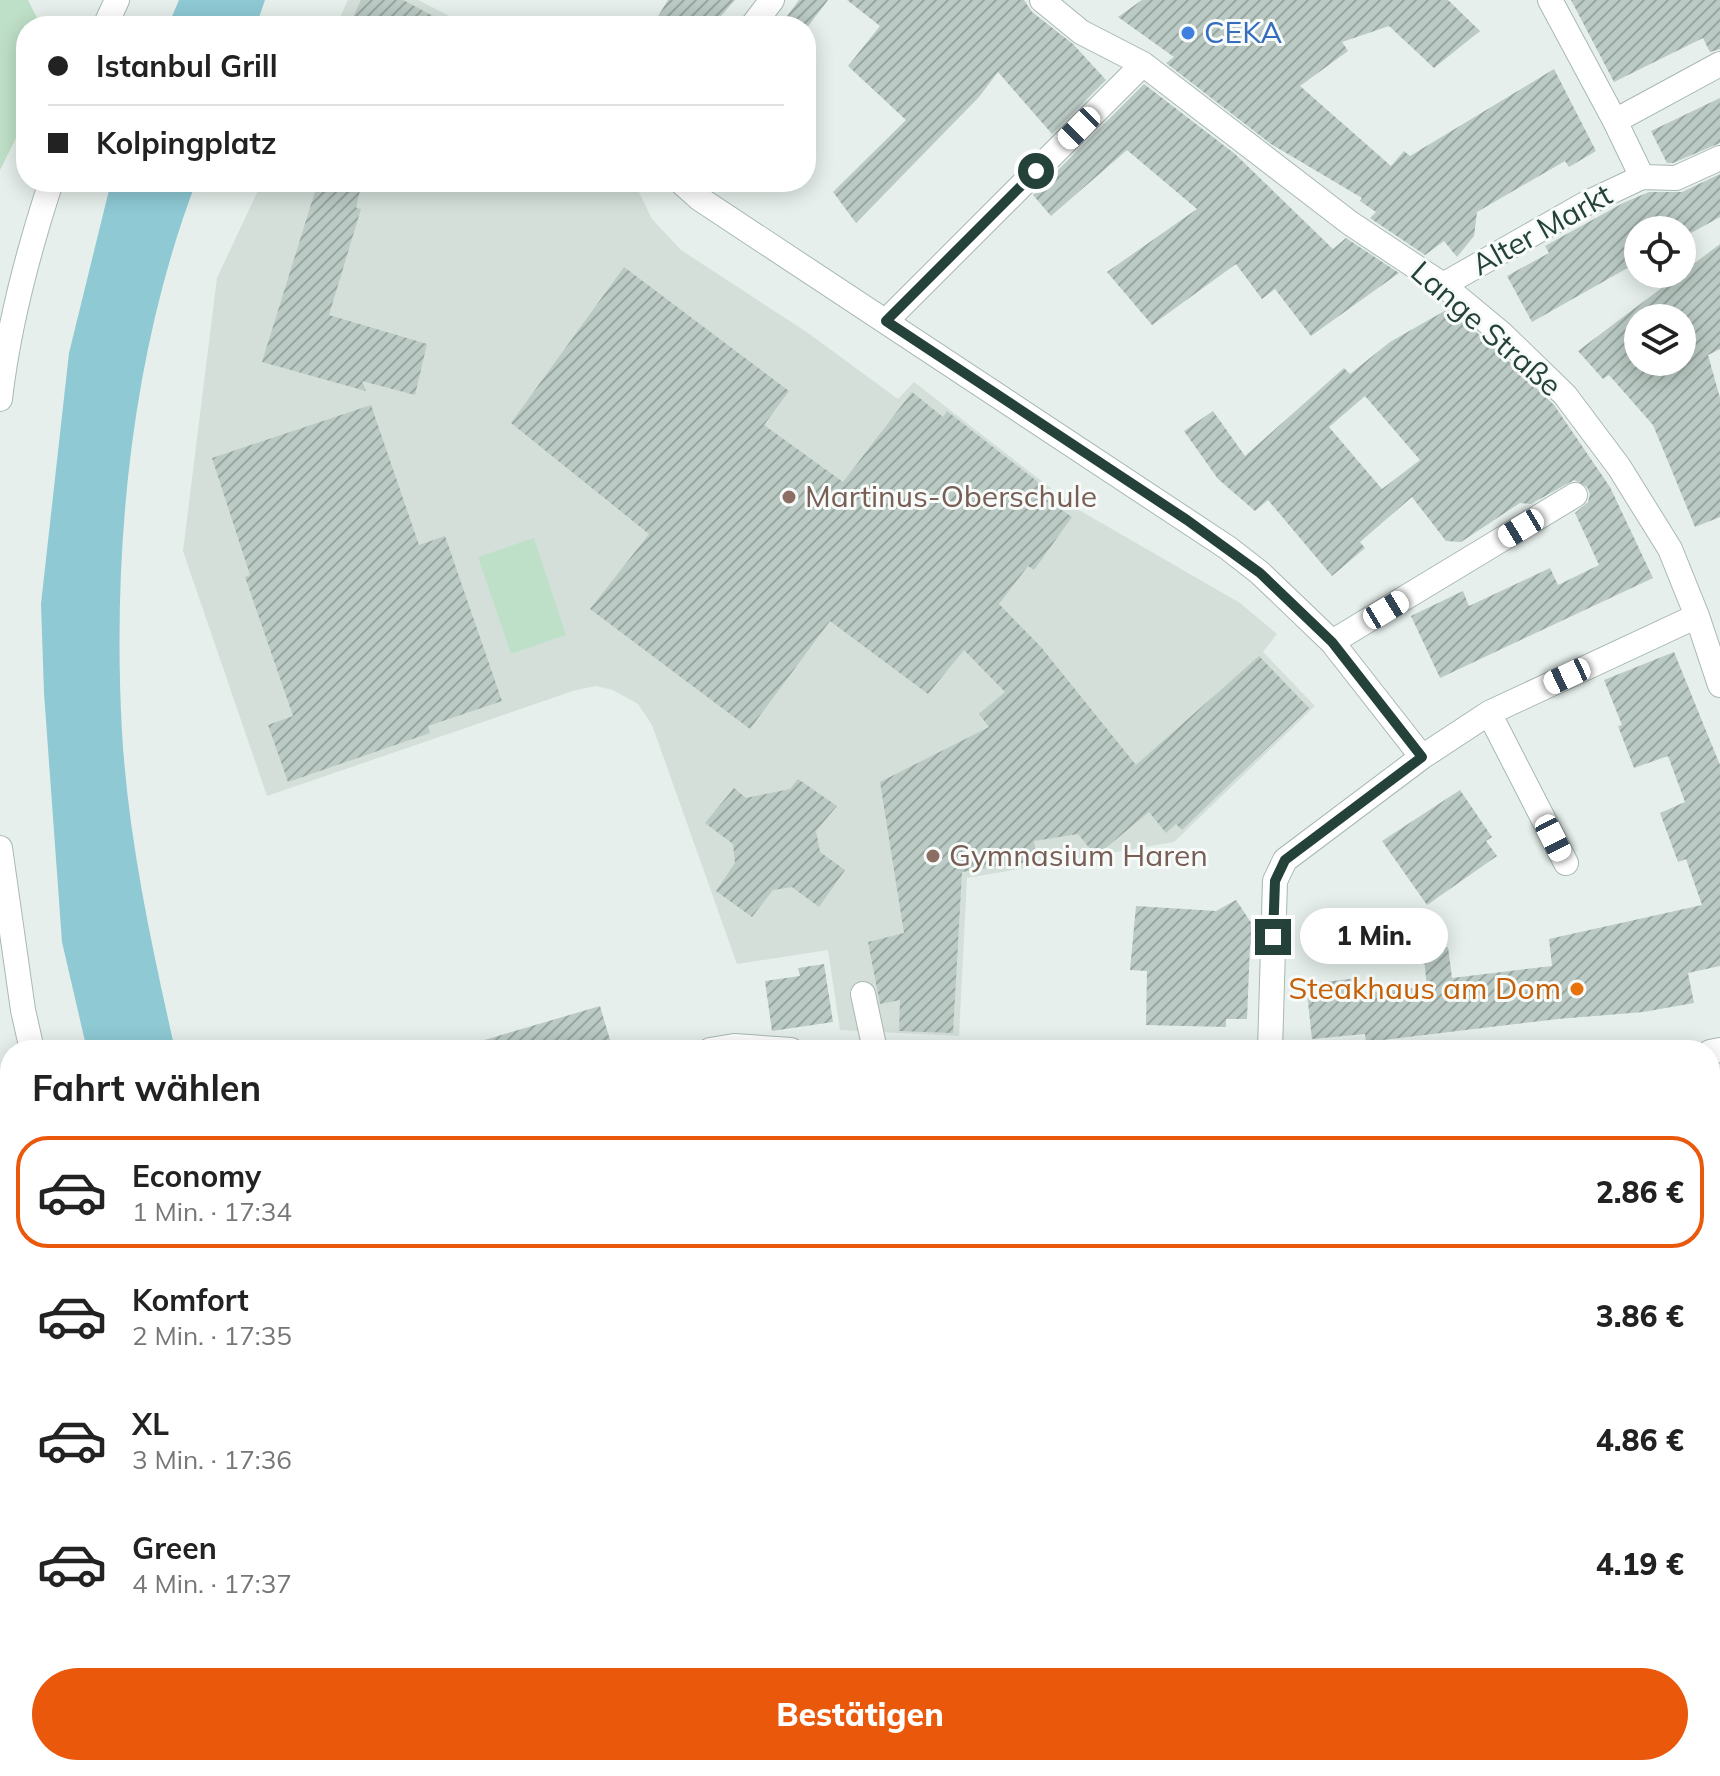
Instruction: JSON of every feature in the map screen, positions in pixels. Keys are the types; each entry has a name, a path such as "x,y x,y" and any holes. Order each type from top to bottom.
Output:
{"street":[{"path":"760,16 772,0"},
{"name":"Lange Straße","path":"1042,0 1081,32 1143,64 1338,214 1443,285 1502,334 1565,395 1619,467 1670,549 1720,685"},
{"name":"Alter Markt","path":"1550,0 1642,177"},
{"path":"886,321 1143,64"},
{"path":"1615,121 1720,64"},
{"name":"Alter Markt","path":"1443,285 1525,237 1642,177 1676,178 1720,158"},
{"path":"0,399 4,363 48,192"},
{"path":"692,192 1228,548 1260,573 1332,642 1422,757"},
{"path":"1332,642 1575,495"},
{"path":"1270,1040 1275,881 1285,860 1422,757 1489,713 1697,616"},
{"path":"1489,713 1566,863"},
{"path":"0,848 30,1040"},
{"path":"863,994 873,1040"}],"shaded area":[{"path":"348,0 418,0 449,16 341,16"},
{"path":"257,192 639,192 652,219 681,250 808,333 898,399 914,382 1079,510 1240,603 1277,634 1263,652 1315,706 1174,842 967,878 959,1036 840,1030 828,950 737,964 652,725 638,704 613,690 596,686 576,690 267,796 183,551 217,278"}],"green space":[{"path":"0,0 28,0 36,16 16,16 16,138 0,170"},
{"path":"534,538 566,635 511,654 478,557"}],"water":[{"path":"179,0 265,0 259,16 172,16"},
{"path":"109,192 193,192 174,247 141,383 124,523 120,593 125,772 135,852 173,1040 85,1040 62,942 44,693 41,604 69,353"}],"building":[{"path":"361,0 403,0 433,16 354,16"},
{"path":"668,0 735,0 721,16 658,16"},
{"path":"799,0 828,0 816,16 787,16"},
{"path":"847,0 1024,0 1032,12 1073,44 1106,80 1052,134 998,72 979,97 856,223 833,192 906,120 848,66 880,26"},
{"path":"1142,0 1448,0 1480,31 1434,68 1389,26 1342,42 1348,51 1300,86 1391,166 1404,151 1410,156 1554,69 1596,151 1569,167 1565,161 1477,212 1474,236 1457,257 1444,241 1425,255 1370,218 1376,212 1360,201 1362,198 1271,144 1166,63 1174,57 1118,17"},
{"path":"1571,0 1720,0 1720,49 1710,52 1703,38 1614,82"},
{"path":"1144,84 1235,154 1333,249 1346,238 1399,273 1311,336 1275,289 1262,299 1236,264 1152,325 1107,272 1197,209 1127,150 1051,216 1033,195"},
{"path":"1720,98 1720,143 1667,163 1651,131"},
{"path":"1720,174 1720,217 1696,230 1696,216 1624,216 1624,270 1532,322 1507,276 1549,253 1545,246 1623,203 1649,192 1682,192"},
{"path":"315,192 360,192 356,208 361,209 329,315 427,344 415,395 362,381 366,391 262,362"},
{"path":"1720,244 1720,349 1708,355 1720,398 1720,517 1695,527 1653,425 1609,375 1603,379 1578,351 1624,316 1624,376 1696,376 1696,304 1640,304 1662,288 1696,288 1696,262"},
{"path":"624,267 789,391 764,425 843,482 912,392 943,417 947,411 1047,489 1042,496 1072,517 1034,570 1028,566 999,604 1041,647 1136,765 1259,656 1309,708 1182,830 1176,824 1166,833 1149,812 1096,856 1078,834 1034,841 1037,861 962,872 953,1033 899,1031 900,1000 880,1004 868,942 904,933 880,782 989,727 979,714 1005,692 964,650 928,694 830,621 750,729 590,609 649,534 511,423"},
{"path":"1448,309 1492,345 1554,405 1610,487 1653,578 1440,678 1411,616 1463,591 1469,606 1550,568 1558,585 1599,565 1575,513 1588,502 1590,494 1587,487 1574,480 1531,504 1520,503 1461,542 1446,541 1412,497 1360,542 1365,548 1332,576 1268,500 1255,511 1218,479 1184,431 1213,411 1245,456 1344,368 1350,374 1390,342","holes":["1365,396 1420,460 1382,489 1329,427"]},
{"path":"371,405 419,545 445,536 502,701 428,726 430,733 288,782 268,725 293,716 245,577 250,575 212,458"},
{"path":"1674,652 1720,765 1720,966 1688,973 1694,1003 1643,1012 1383,1040 1366,1040 1365,1034 1312,1039 1306,984 1359,978 1360,993 1427,987 1423,950 1448,947 1452,978 1552,966 1549,939 1702,905 1686,859 1678,862 1660,813 1685,802 1668,756 1634,768 1618,726 1622,725 1604,680"},
{"path":"798,779 837,806 816,831 820,852 845,870 819,907 792,887 773,890 752,917 716,891 735,863 733,844 705,823 734,788 746,798 790,789"},
{"path":"1460,790 1492,837 1486,841 1497,856 1427,905 1382,841"},
{"path":"1236,900 1258,933 1258,938 1250,945 1247,1019 1226,1019 1226,1027 1146,1025 1147,971 1130,970 1136,906 1216,911"},
{"path":"824,964 833,1022 772,1031 765,981 800,976 798,968"},
{"path":"600,1006 610,1040 485,1040"}],"place":[{"name":"CEKA","path":"1188,33"},
{"name":"Martinus-Oberschule","path":"789,497"},
{"name":"Gymnasium Haren","path":"933,856"},
{"name":"Steakhaus am Dom","path":"1577,989"}],"route":[{"path":"1036,171 886,321 1187,520 1260,573 1332,642 1422,757 1285,860 1275,881 1273,937"}]}
